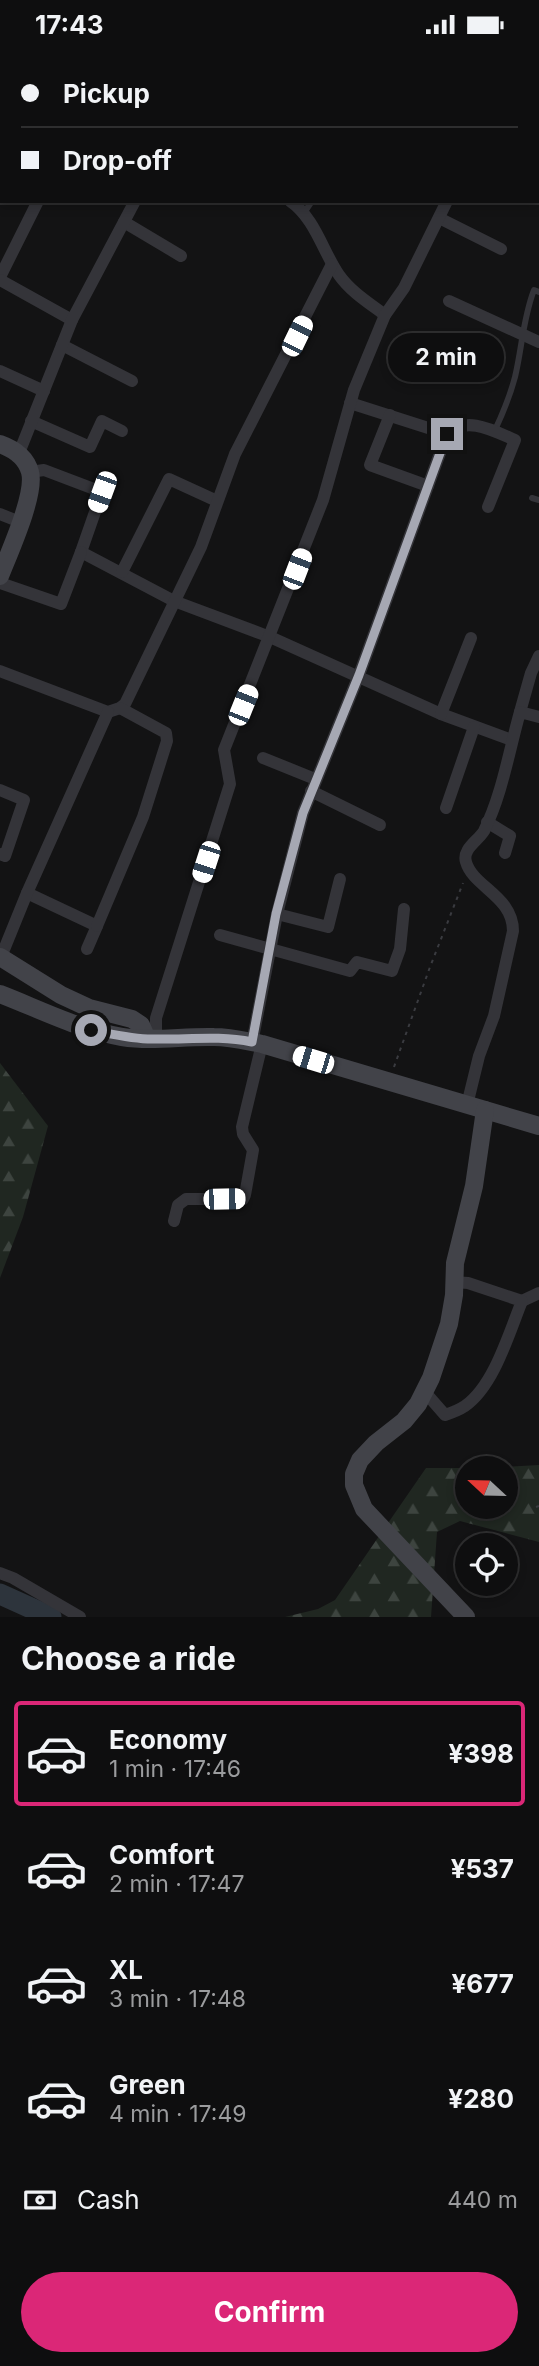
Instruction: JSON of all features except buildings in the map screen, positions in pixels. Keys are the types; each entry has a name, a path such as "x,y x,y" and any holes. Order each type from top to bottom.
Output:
{"street":[{"path":"37,203 0,279 72,320"},
{"path":"19,453 72,320 134,203"},
{"path":"292,203 311,223 332,264 352,290 385,315"},
{"path":"151,1039 230,784 224,750 323,500 350,403 385,315 404,288 446,203"},
{"path":"439,218 501,249"},
{"path":"124,222 181,256"},
{"path":"151,1039 141,1025 132,1019 89,1008 61,995 0,957 27,893 114,710 130,698 201,547 235,454 332,264"},
{"path":"449,301 539,342"},
{"path":"62,345 132,381"},
{"path":"0,371 44,391"},
{"path":"350,403 447,434"},
{"path":"390,415 370,465 428,486"},
{"path":"31,421 90,447 102,421 122,431"},
{"path":"174,1221 178,1205 186,1199 243,1199 245,1195 253,1150 243,1134 242,1127 257,1043 269,948 303,813 359,675 447,434 462,424 470,424 515,440 488,507"},
{"path":"0,444 19,453 30,472 29,493 0,576"},
{"path":"0,583 61,604 102,492 44,470 30,472"},
{"path":"122,572 169,479 217,501"},
{"path":"0,514 20,522"},
{"path":"80,552 174,601 270,637 441,714 512,740"},
{"path":"441,714 471,638"},
{"path":"467,1105 479,1056 494,1016 513,921 503,904 470,869 465,860 466,852 483,832 487,822 539,656"},
{"path":"0,671 114,710 166,733 167,741 143,817 87,949"},
{"path":"520,712 539,717"},
{"path":"446,808 474,727"},
{"path":"263,758 380,825"},
{"path":"0,790 24,800 5,856 0,854"},
{"path":"487,822 510,836 505,853"},
{"path":"276,914 328,927 340,879"},
{"path":"27,893 97,926"},
{"path":"220,935 350,971 357,962 392,971 400,949 404,909"},
{"path":"0,994 91,1030 122,1037 212,1037 257,1043 539,1126"},
{"path":"466,1617 364,1509 354,1485 354,1474 360,1460 376,1443 404,1421 418,1404 431,1378 449,1324 455,1263 474,1186 485,1110"},
{"path":"454,1282 468,1283 522,1301"},
{"path":"424,1391 444,1415 463,1408 480,1393 522,1301 539,1293"},
{"path":"0,1573 80,1617"}],"lane":[{"path":"303,215 311,203"},
{"path":"495,432 515,375 522,334 534,290 539,292"}],"path":[{"path":"388,1082 442,933 470,869"}],"green space":[{"path":"0,1063 48,1126 23,1217 0,1278"},
{"path":"539,1465 539,1542 518,1536 518,1533 505,1533 460,1521 437,1532 431,1617 285,1617 318,1609 335,1600 426,1468 455,1468 455,1519 518,1519 518,1466"}],"waterway":[{"path":"0,1594 51,1617"}],"route":[{"path":"91,1030 147,1039 212,1037 252,1042 276,914 303,813 359,675 447,434"}]}
